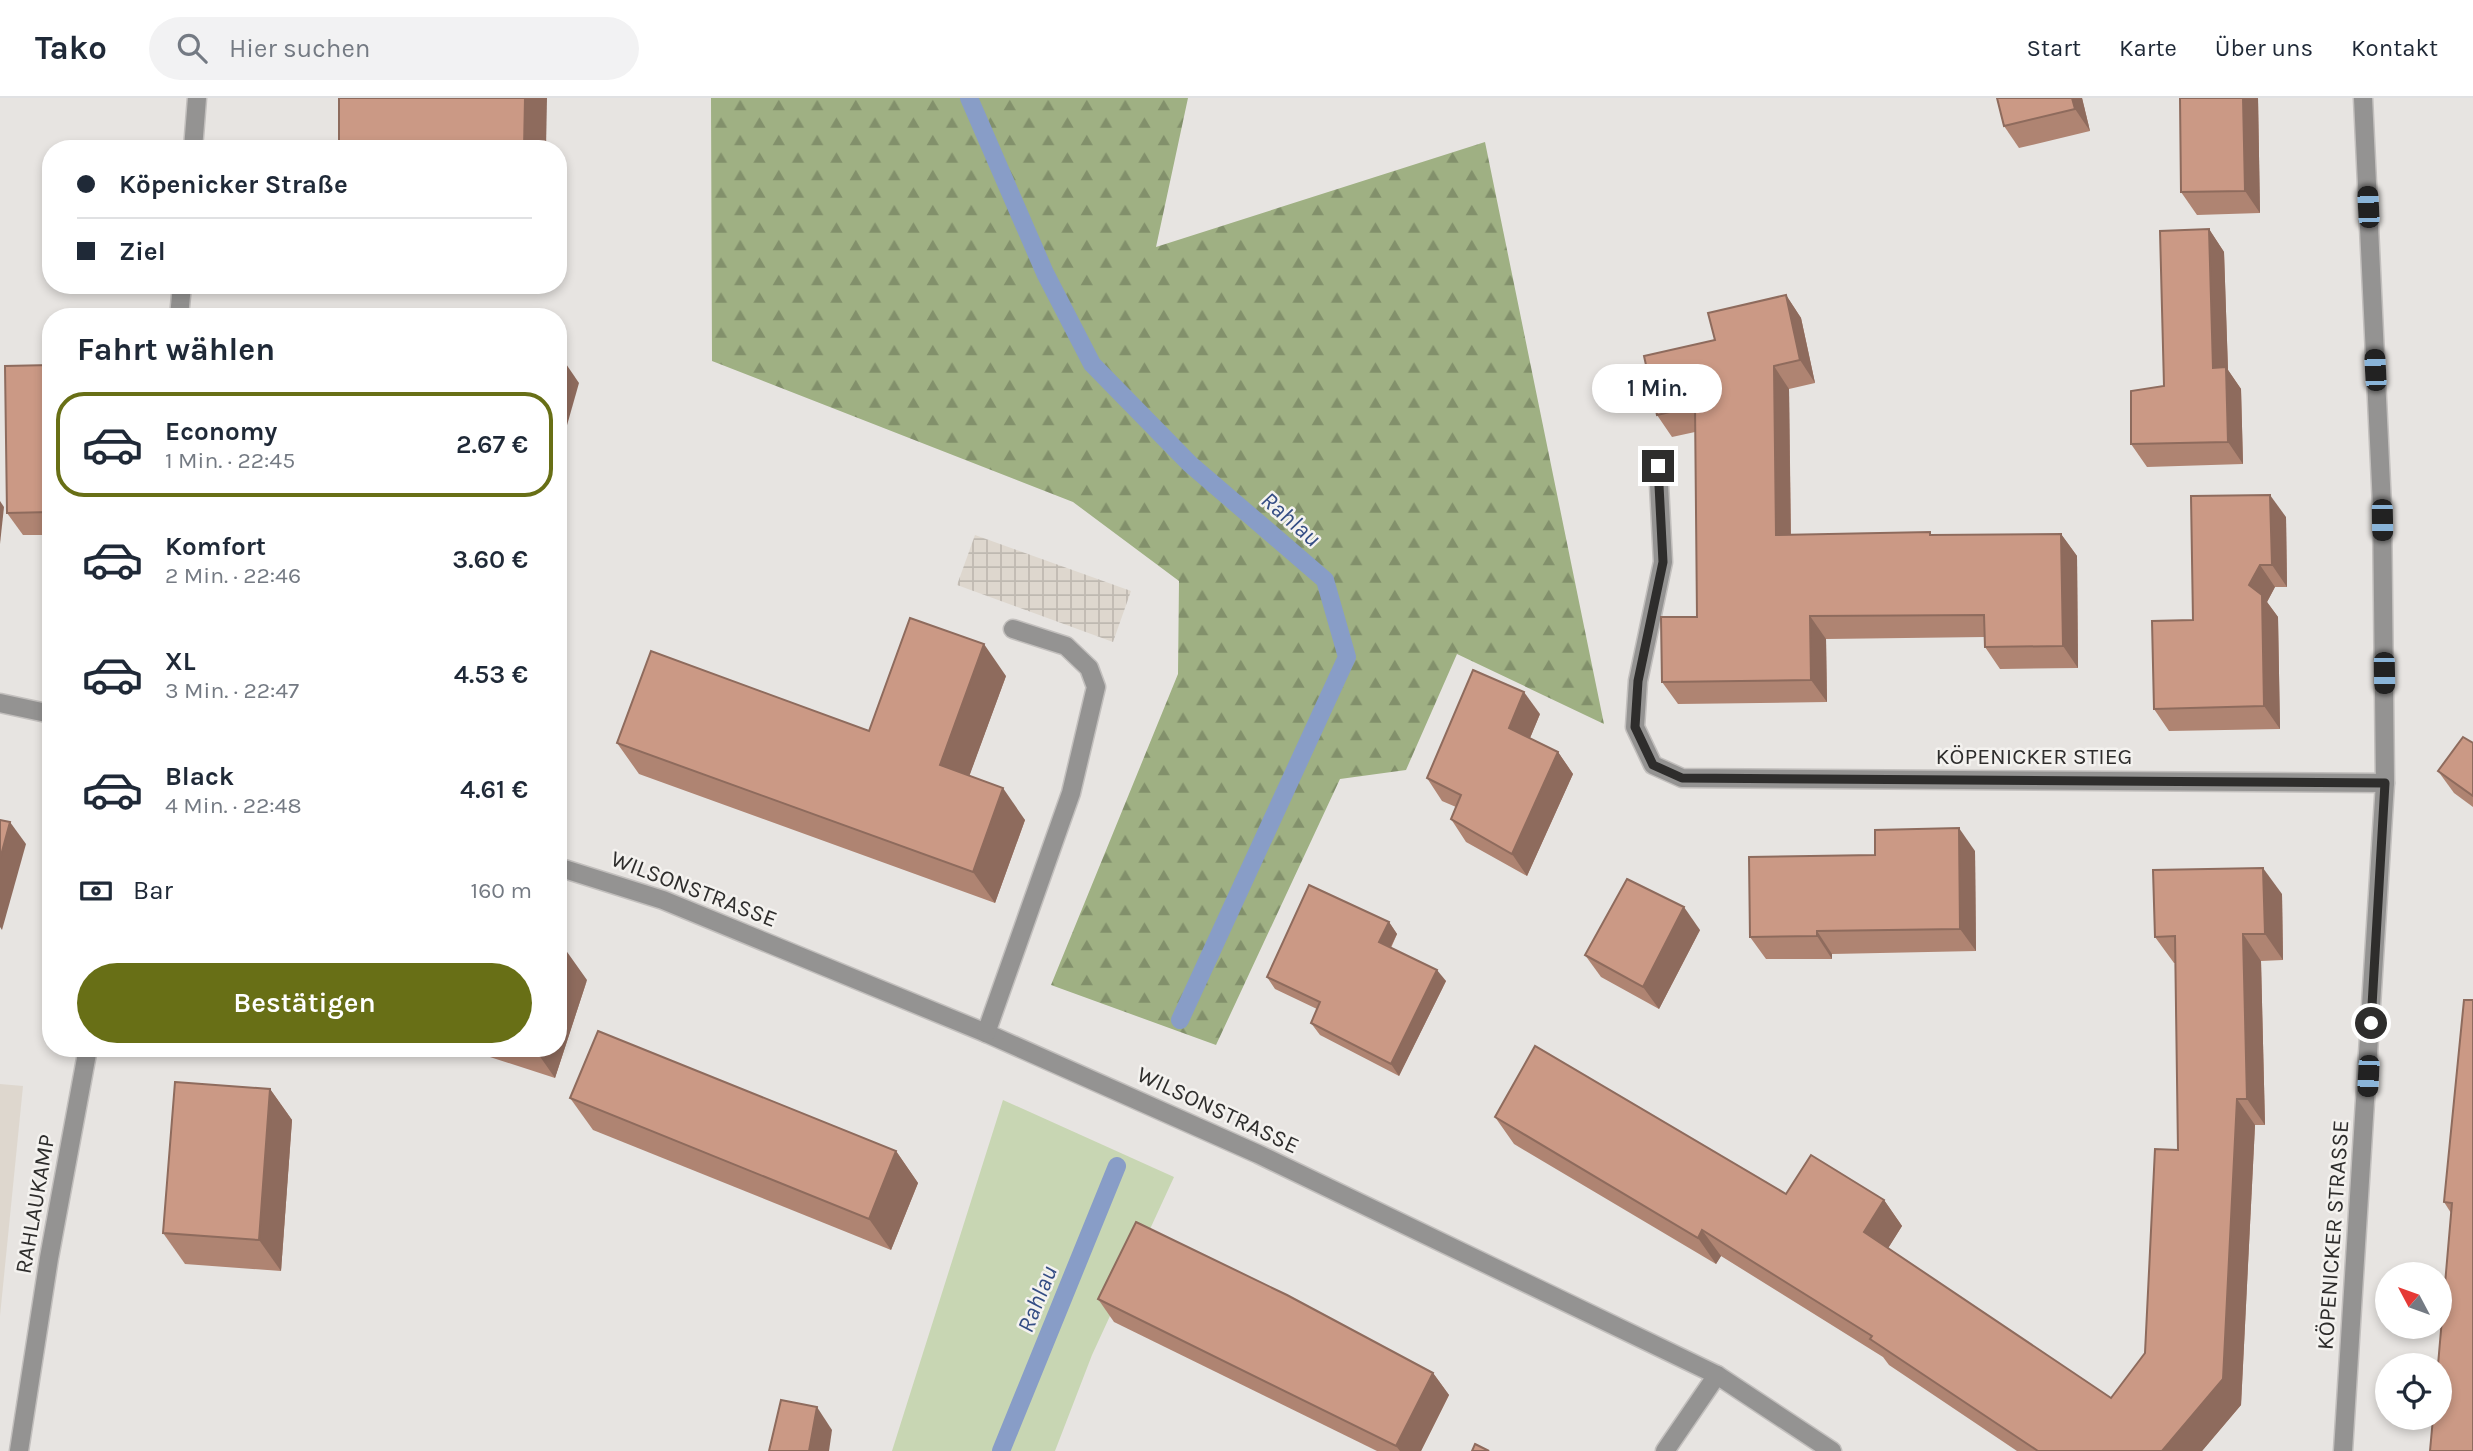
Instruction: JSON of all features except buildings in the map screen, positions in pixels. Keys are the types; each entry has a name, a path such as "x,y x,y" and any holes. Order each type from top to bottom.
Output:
{"street":[{"path":"194,140 197,98"},
{"name":"KÖPENICKER STRASSE","path":"2343,1451 2357,1263 2385,783 2382,506 2362,98"},
{"name":"KÖPENICKER STIEG","path":"1658,466 1663,562 1638,681 1635,727 1653,765 1682,778 2385,783"},
{"path":"986,1033 1071,793 1096,688 1089,668 1066,646 1013,629"},
{"path":"0,704 42,712"},
{"name":"WILSONSTRASSE","path":"567,869 663,900 986,1033 1258,1154 1717,1375 1832,1451"},
{"name":"RAHLAUKAMP","path":"19,1451 49,1258 86,1057"},
{"path":"1665,1451 1717,1375"}],"shaded area":[{"path":"975,535 1131,591 1113,642 957,585"},
{"path":"0,1084 23,1086 0,1316"}],"green space":[{"path":"711,98 1188,98 1156,247 1485,142 1604,724 1457,654 1406,770 1340,779 1216,1045 1051,985 1178,674 1179,581 1073,502 712,361"},
{"path":"1003,1100 1174,1177 1092,1355 1055,1451 892,1451"}],"waterway":[{"name":"Rahlau","path":"969,98 1045,273 1092,364 1190,464 1325,580 1347,657 1180,1020"},
{"name":"Rahlau","path":"1001,1451 1117,1166"}],"route":[{"path":"1658,466 1663,562 1638,681 1635,727 1653,765 1682,778 2385,783 2371,1023"}]}
